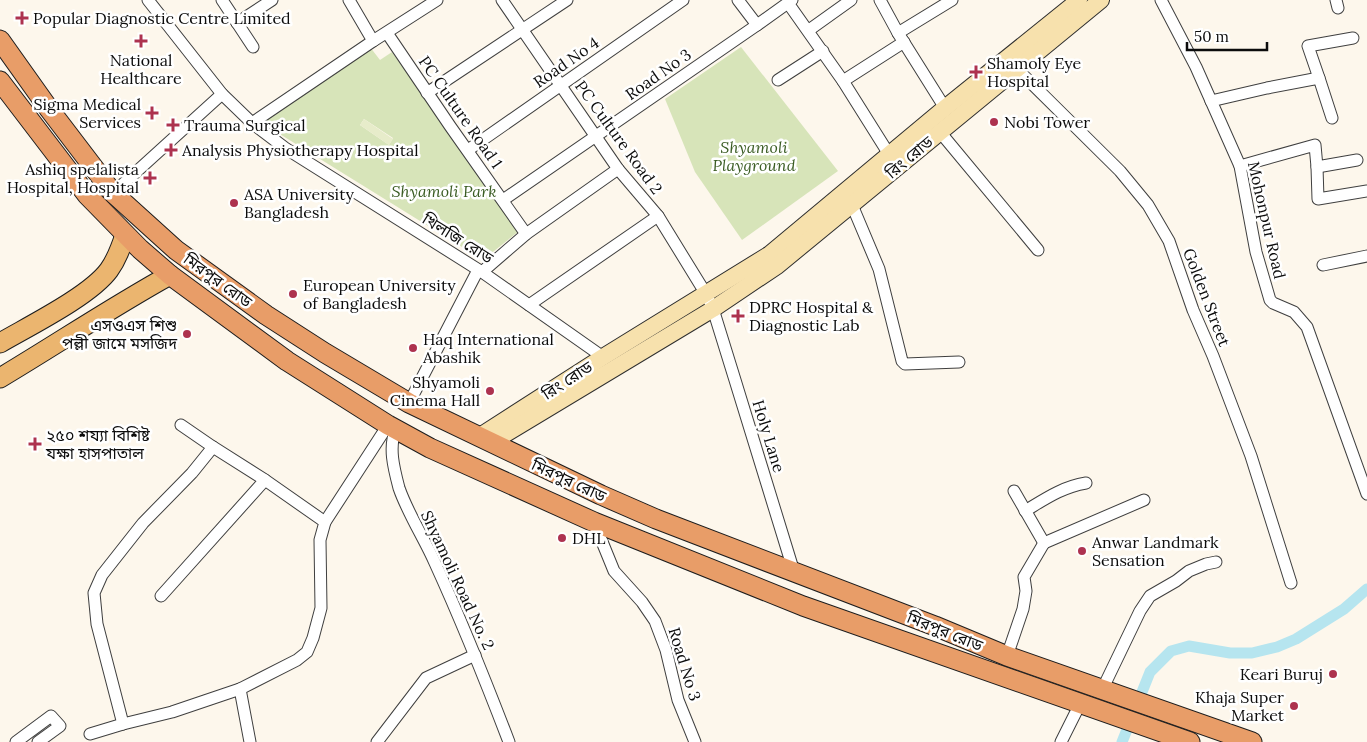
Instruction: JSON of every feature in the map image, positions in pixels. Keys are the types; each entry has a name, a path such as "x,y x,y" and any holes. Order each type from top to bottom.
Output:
{"highway":[{"name":"মিরপুর রোড","path":"0,40 113,193 176,250 266,315 409,403 601,496 935,626 1007,656 1108,692 1157,719 1190,742"},
{"name":"মিরপুর রোড","path":"0,80 87,195 125,235 170,275 287,361 392,427 430,448 594,522 803,606 1080,704 1106,711 1157,719 1252,742"},
{"path":"803,606 812,579"},
{"path":"836,617 844,591"}],"main road":[{"name":"রিং রোড","path":"486,439 603,357 777,266 852,205 945,108 1079,0"},
{"name":"রিং রোড","path":"486,439 710,301 893,161 940,132 1101,0"},
{"path":"0,344 67,304 101,279 118,255 125,235"},
{"path":"0,378 83,328 126,299 170,275"},
{"path":"67,304 83,328"}],"street":[{"name":"খিলজি রোড","path":"148,0 222,94 252,123 285,148 480,271 603,357"},
{"path":"222,0 254,47"},
{"path":"237,23 272,0"},
{"path":"349,0 373,41"},
{"path":"252,123 437,0"},
{"name":"PC Culture Road 2","path":"502,0 618,168 658,216 710,301"},
{"path":"427,94 567,0"},
{"name":"Road No 4","path":"468,150 683,0"},
{"path":"738,0 757,25"},
{"path":"809,30 851,0"},
{"path":"880,0 945,108"},
{"path":"843,80 952,0"},
{"name":"Mohonpur Road","path":"1161,0 1196,67 1240,166 1256,252 1270,300 1294,312 1307,326 1367,494"},
{"path":"790,1 843,80 893,161"},
{"name":"Road No 3","path":"503,200 790,1"},
{"name":"PC Culture Road 1","path":"386,33 526,234"},
{"path":"1332,118 1308,46 1353,38"},
{"path":"778,80 823,51"},
{"name":"Golden Street","path":"1016,68 1120,171 1148,205 1168,241 1252,456 1291,583"},
{"path":"1211,101 1319,78"},
{"path":"113,193 222,94"},
{"path":"940,132 1038,250"},
{"path":"1240,166 1315,145 1318,199 1367,190"},
{"path":"1317,167 1357,160"},
{"path":"409,403 480,271 526,234 618,168"},
{"path":"852,205 879,269 902,362 906,364 960,362"},
{"path":"529,305 658,216"},
{"path":"1323,265 1367,256"},
{"name":"Holy Lane","path":"710,301 794,572"},
{"path":"181,424 325,522"},
{"path":"90,734 172,712 240,689 297,660 307,652 321,608 320,540 325,522 392,427"},
{"name":"Shyamoli Road No. 2","path":"392,427 391,448 400,488 408,511 431,552 475,655 509,742"},
{"path":"123,724 97,624 94,593 102,575 143,523 192,473 213,447"},
{"path":"161,596 264,480"},
{"path":"1025,512 1056,492 1086,483"},
{"path":"1014,491 1044,543"},
{"path":"1007,656 1023,609 1026,592 1024,577 1044,543 1144,500"},
{"name":"Road No 3","path":"594,522 614,571 642,602 655,621 666,650 678,700 695,742"},
{"path":"1108,692 1140,610 1150,596 1189,571 1216,562"},
{"path":"377,742 426,678 475,655"},
{"path":"240,689 250,742"},
{"path":"1061,742 1080,704"},
{"path":"16,742 51,716 60,726 38,742"}],"green space":[{"name":"Shyamoli Park","path":"370,47 380,60 392,52 519,231 483,260 262,123","holes":["364,119 393,138 389,145 360,125"]},
{"name":"Shyamoli Playground","path":"741,47 838,171 742,240 695,172 665,99"},
{"path":"364,119 393,139 389,145 360,125"}],"waterway":[{"path":"1122,742 1150,672 1171,651 1189,646 1230,653 1252,653 1277,647 1296,639 1344,609 1367,589"}],"place":[{"name":"Popular Diagnostic Centre Limited","path":"22,18"},
{"name":"National Healthcare","path":"141,41"},
{"name":"Shamoly Eye Hospital","path":"976,72"},
{"name":"Sigma Medical Services","path":"152,113"},
{"name":"Nobi Tower","path":"994,122"},
{"name":"Trauma Surgical","path":"173,125"},
{"name":"Analysis Physiotherapy Hospital","path":"171,150"},
{"name":"Ashiq spelalista Hospital, Hospital","path":"150,178"},
{"name":"ASA University Bangladesh","path":"234,203"},
{"name":"European University of Bangladesh","path":"293,294"},
{"name":"DPRC Hospital & Diagnostic Lab","path":"738,316"},
{"name":"এসওএস শিশু পল্লী জামে মসজিদ","path":"187,334"},
{"name":"Haq International Abashik","path":"413,348"},
{"name":"Shyamoli Cinema Hall","path":"490,391"},
{"name":"২৫০ শয্যা বিশিষ্ট যক্ষা হাসপাতাল","path":"35,444"},
{"name":"DHL","path":"562,538"},
{"name":"Anwar Landmark Sensation","path":"1082,551"},
{"name":"Keari Buruj","path":"1333,674"},
{"name":"Khaja Super Market","path":"1294,706"}]}
